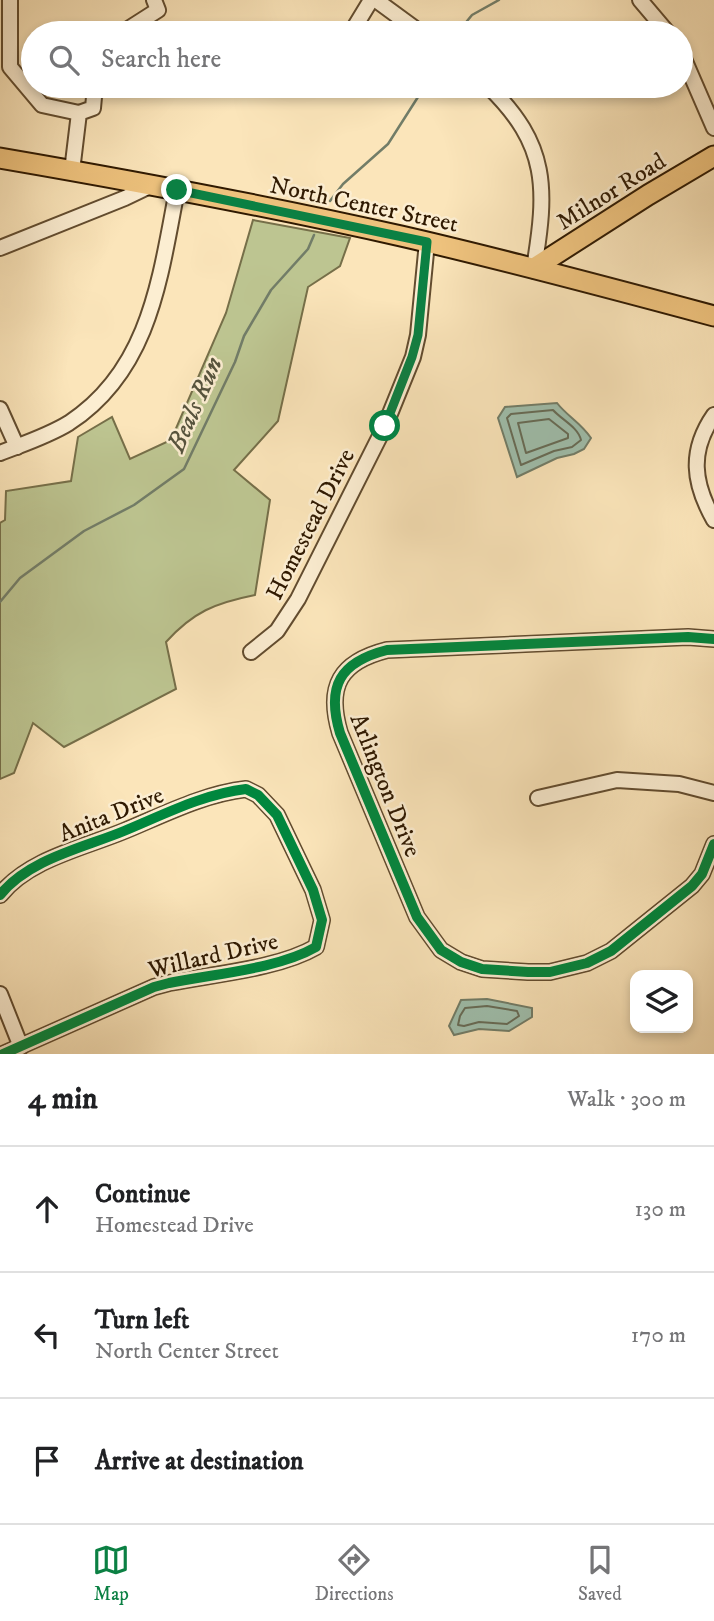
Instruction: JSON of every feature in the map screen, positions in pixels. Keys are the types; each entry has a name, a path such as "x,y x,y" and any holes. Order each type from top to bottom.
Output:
{"main road":[{"name":"Milnor Road","path":"534,268 714,156"},
{"name":"North Center Street","path":"0,158 177,190 427,242 714,316"}],"street":[{"path":"10,0 10,67 21,80"},
{"path":"141,21 158,10 155,0"},
{"path":"359,21 374,0 404,21"},
{"path":"641,1 658,21"},
{"path":"693,80 714,128"},
{"path":"36,98 42,105 79,113 93,107 94,98"},
{"path":"501,98 524,130 536,158 542,188 542,219 534,268"},
{"path":"72,171 79,113"},
{"path":"0,248 150,186"},
{"path":"0,453 68,424 93,405 132,357 154,299 177,190"},
{"name":"Homestead Drive","path":"251,652 277,631 298,599 385,426 409,366 418,335 427,242"},
{"path":"0,409 17,447"},
{"path":"714,415 699,442 696,454 702,495 714,520"},
{"name":"Arlington Drive","path":"714,639 688,637 387,650 367,655 354,663 343,674 332,702 340,733 418,918 441,950 469,965 482,969 550,972 570,969 602,957 692,886 702,874 714,844"},
{"path":"538,798 617,780 679,784 714,793"},
{"name":"Anita Drive","path":"0,894 17,879 44,863 202,799 246,789 258,795 277,815 316,897 322,920 317,947"},
{"name":"Willard Drive","path":"3,1054 154,987 279,962 317,947"},
{"path":"0,994 21,1047"}],"green space":[{"path":"253,220 350,238 340,266 308,287 278,421 234,470 270,500 255,595 206,610 186,623 166,642 176,689 64,747 33,723 14,773 0,779 0,523 5,520 6,491 71,481 78,437 112,417 130,459 171,440 226,313"}],"water":[{"path":"557,403 591,438 584,449 557,458 517,477 498,418 505,407"},
{"path":"487,999 532,1008 532,1017 509,1031 479,1029 454,1035 449,1026 461,1000"}],"waterway":[{"name":"Beals Run","path":"467,21 472,15 499,0"},
{"name":"Beals Run","path":"330,201 343,184 388,144 417,98"},
{"name":"Beals Run","path":"0,602 20,578 84,531 134,505 184,469 235,362 244,336 271,290 308,249 314,235"}],"cycle path":[{"path":"714,639 688,637 387,650 358,661 348,669 336,689 335,702 340,733 417,917 441,950 461,962 482,969 528,972 550,972 587,963 611,951 692,886 702,874 714,844"},
{"path":"0,895 26,872 41,863 199,800 246,789 258,795 277,815 313,890 322,920 316,947 301,954 264,966 154,987 3,1054"}],"route":[{"path":"177,190 427,242 418,335 403,384 385,426"}]}
